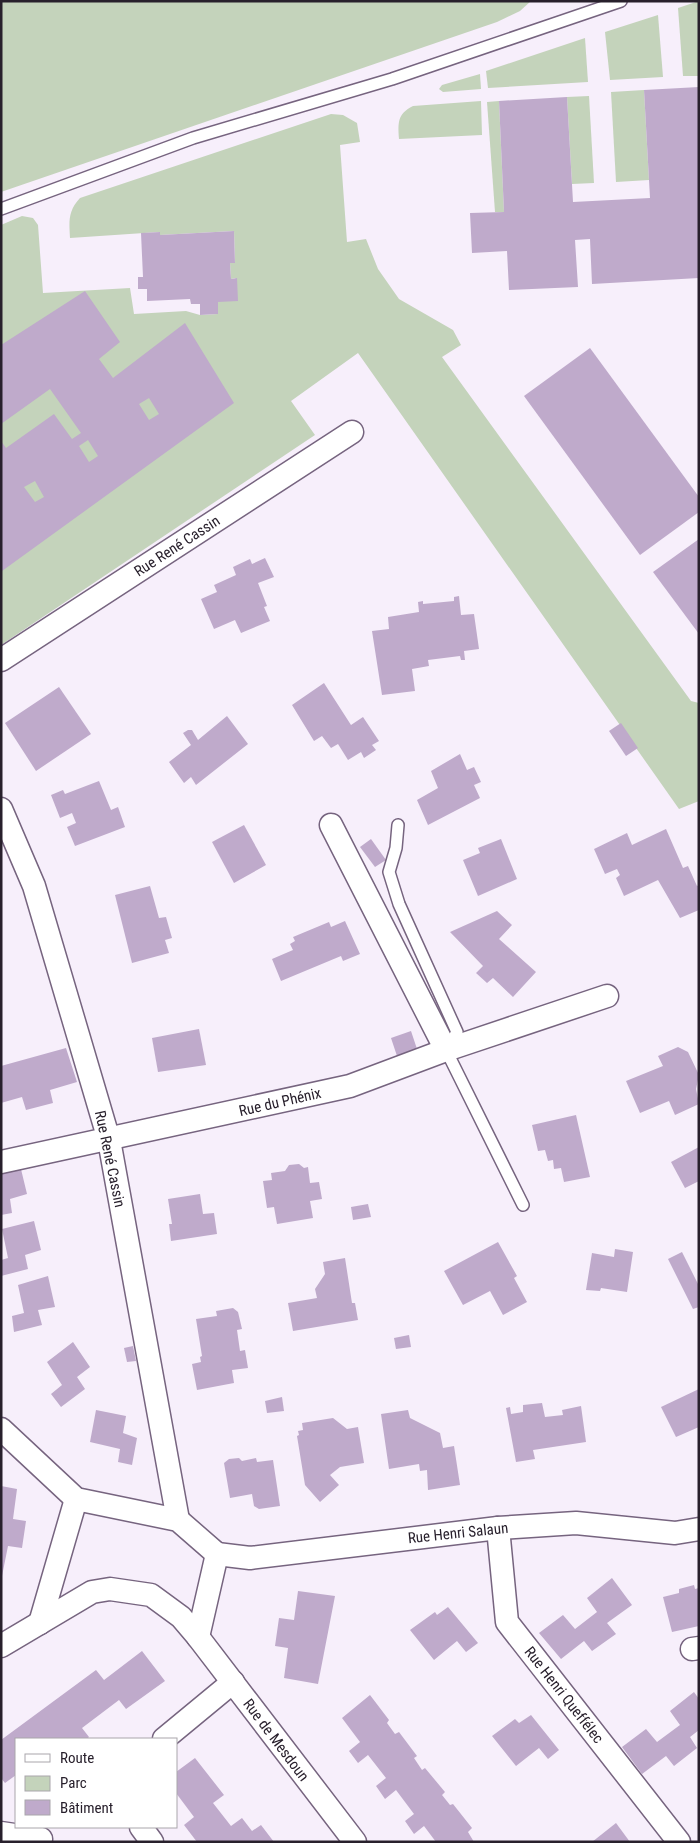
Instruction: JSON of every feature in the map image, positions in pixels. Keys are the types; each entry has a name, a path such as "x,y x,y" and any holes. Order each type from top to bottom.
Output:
{"street":[{"name":"Rue René Cassin","path":"1,660 352,432"},
{"name":"Rue René Cassin","path":"1,809 34,886 109,1140 178,1520"},
{"path":"331,825 446,1050"},
{"name":"Rue du Phénix","path":"1,1162 350,1086 446,1050 607,996"},
{"path":"1,1429 76,1499 178,1520 217,1554 198,1637"},
{"path":"1,1646 40,1623 76,1499"},
{"name":"Rue Henri Salaun","path":"217,1554 250,1558 498,1528 576,1523 675,1533 699,1529"},
{"name":"Rue Henri Queffélec","path":"498,1528 507,1622 679,1842"},
{"name":"Rue de Mesdoun","path":"40,1623 92,1592 129,1590 150,1595 181,1617 198,1637 355,1842"},
{"path":"165,1738 233,1682"},
{"path":"142,1828 152,1842"},
{"path":"1,1833 47,1836"}],"lane":[{"path":"1,209 193,138 392,79 595,5 621,1"},
{"path":"398,825 396,848 389,872 399,904 458,1032 446,1050 522,1205"}],"green space":[{"path":"1,1 531,1 520,11 497,22 1,192"},
{"path":"699,1 699,76 683,76 678,8"},
{"path":"658,15 663,77 610,80 605,32"},
{"path":"585,38 588,82 488,88 486,71"},
{"path":"480,74 481,89 443,92 439,89 442,85"},
{"path":"644,90 649,180 616,182 611,92"},
{"path":"589,96 594,183 572,184 567,97"},
{"path":"481,101 482,135 399,139 401,116 413,106"},
{"path":"499,101 504,212 495,212 487,102"},
{"path":"331,114 343,115 357,123 360,142 340,145 347,242 366,239 378,269 399,299 453,330 461,345 442,357 691,701 699,703 699,801 679,809 358,353 291,401 315,435 1,645 1,225 22,216 33,218 38,225 43,293 130,288 134,314 186,311 200,315 218,314 218,302 236,278 231,279 230,263 235,262 234,231 160,235 159,232 70,238 70,221 73,207 80,198"}],"building":[{"path":"699,87 699,278 592,284 590,239 575,240 578,287 509,290 507,251 472,253 470,213 504,212 499,101 567,97 573,202 650,198 644,90"},
{"path":"234,231 235,263 230,263 231,279 237,278 238,301 218,302 218,314 200,315 200,304 191,304 190,299 147,301 147,289 138,289 138,277 143,277 141,233 160,232 160,235"},
{"path":"85,291 120,342 99,359 113,378 185,323 234,403 2,571 1,441 6,448 54,414 72,439 81,433 50,389 1,424 1,345","holes":["149,398 159,414 149,420 139,404","88,440 98,456 89,462 79,446","35,481 44,497 35,502 24,487"]},
{"path":"590,348 699,497 699,512 640,555 524,396"},
{"path":"699,539 699,634 653,572"},
{"path":"265,558 274,577 258,583 267,606 264,607 270,621 241,633 235,620 214,629 201,599 217,592 214,585 236,575 233,567 250,559 252,564"},
{"path":"459,596 461,615 474,614 479,649 464,651 465,660 461,660 460,656 428,660 429,666 412,669 415,691 382,695 372,631 389,629 388,617 419,612 418,602 423,601 423,604 454,601 454,597"},
{"path":"324,683 351,725 363,717 379,741 372,745 376,750 364,758 361,752 348,760 338,744 331,748 322,736 314,741 292,705"},
{"path":"59,687 91,734 36,771 5,723"},
{"path":"227,716 248,744 196,785 191,777 184,783 169,762 191,745 183,733 192,730 198,740"},
{"path":"621,723 638,748 626,756 609,731"},
{"path":"460,754 467,770 474,767 481,782 474,785 480,798 428,825 417,800 438,788 431,771"},
{"path":"99,781 111,810 118,807 125,827 75,846 67,827 76,823 72,813 60,818 51,795 63,790 65,794"},
{"path":"244,825 266,865 234,883 212,842"},
{"path":"666,829 683,868 688,866 697,886 699,885 699,910 680,918 658,880 624,896 616,878 620,875 617,869 605,874 594,849 627,833 632,845"},
{"path":"371,839 386,860 375,867 360,847"},
{"path":"501,839 517,879 478,896 463,860 480,853 478,848"},
{"path":"150,886 159,918 166,917 172,938 165,940 169,953 132,963 115,895"},
{"path":"497,911 512,925 499,939 536,972 513,997 493,978 487,983 476,973 483,966 450,932"},
{"path":"345,921 360,954 343,961 341,956 281,981 272,959 293,950 290,944 295,941 293,937 329,922 331,927"},
{"path":"199,1029 206,1065 158,1072 152,1038"},
{"path":"411,1031 417,1049 397,1056 391,1038"},
{"path":"678,1047 688,1052 699,1075 696,1089 699,1104 675,1115 669,1101 640,1113 626,1081 663,1066 658,1056"},
{"path":"66,1048 77,1082 50,1090 53,1103 26,1110 22,1097 1,1103 1,1066"},
{"path":"576,1115 590,1177 564,1182 561,1168 554,1169 553,1160 548,1161 545,1150 538,1151 532,1125"},
{"path":"699,1147 699,1181 685,1188 671,1162"},
{"path":"299,1164 304,1168 308,1167 310,1183 319,1182 322,1199 310,1201 313,1218 277,1224 274,1207 267,1208 263,1181 272,1180 271,1173 285,1171 289,1165"},
{"path":"20,1165 27,1194 10,1199 12,1213 1,1215 1,1170"},
{"path":"200,1194 203,1214 214,1213 217,1234 171,1241 169,1224 172,1224 168,1199"},
{"path":"368,1204 371,1217 353,1220 351,1207"},
{"path":"34,1221 41,1250 25,1255 28,1269 1,1276 1,1260 8,1258 2,1229"},
{"path":"498,1242 517,1276 514,1278 527,1302 503,1315 490,1291 463,1305 444,1271"},
{"path":"615,1249 633,1252 627,1292 601,1288 600,1291 586,1290 592,1253 614,1257"},
{"path":"682,1252 699,1286 699,1307 693,1309 668,1259"},
{"path":"345,1258 352,1303 355,1303 358,1320 293,1331 288,1303 317,1298 315,1289 325,1274 323,1262"},
{"path":"48,1276 55,1307 38,1310 42,1325 14,1332 12,1316 24,1313 18,1285"},
{"path":"233,1308 238,1312 242,1329 237,1330 240,1351 245,1350 248,1368 232,1370 234,1383 197,1390 192,1364 201,1362 200,1357 202,1356 196,1319 217,1316 216,1311"},
{"path":"409,1335 411,1347 396,1349 394,1338"},
{"path":"73,1342 90,1367 77,1377 85,1389 61,1407 51,1394 62,1385 47,1362"},
{"path":"133,1346 136,1361 127,1362 124,1348"},
{"path":"699,1389 699,1427 676,1437 661,1407"},
{"path":"282,1397 284,1411 267,1413 265,1401"},
{"path":"542,1403 545,1417 563,1415 562,1410 581,1406 586,1442 533,1450 535,1459 516,1462 506,1408 510,1407 511,1414 523,1412 523,1405"},
{"path":"96,1410 126,1416 123,1433 137,1438 132,1465 118,1462 120,1449 90,1442"},
{"path":"408,1410 410,1418 440,1433 443,1448 454,1446 460,1485 428,1490 427,1470 420,1471 419,1464 389,1469 381,1414"},
{"path":"333,1418 347,1429 358,1427 364,1463 340,1467 330,1475 339,1485 320,1502 305,1485 297,1436 299,1435 298,1431 303,1430 302,1423"},
{"path":"239,1458 242,1461 256,1458 257,1462 273,1460 280,1506 259,1509 254,1506 252,1494 230,1498 224,1463 229,1459"},
{"path":"1,1486 17,1489 13,1519 26,1521 22,1548 8,1546 2,1576"},
{"path":"612,1578 632,1605 607,1623 616,1634 592,1651 584,1641 561,1659 539,1633 563,1615 575,1629 597,1612 587,1598"},
{"path":"694,1585 695,1589 699,1588 699,1626 672,1632 663,1597 679,1593 679,1589"},
{"path":"298,1591 335,1596 318,1684 284,1678 288,1648 275,1646 279,1618 294,1620"},
{"path":"448,1607 478,1643 466,1652 457,1641 434,1660 410,1630 435,1612 437,1615"},
{"path":"142,1651 165,1681 126,1709 119,1700 82,1728 88,1738 15,1738 15,1776 5,1783 1,1778 1,1740 96,1670 104,1680"},
{"path":"694,1692 699,1699 699,1730 690,1737 697,1748 674,1766 666,1756 642,1774 622,1747 646,1729 657,1742 680,1725 670,1711"},
{"path":"370,1695 389,1720 387,1723 395,1734 399,1732 417,1756 414,1758 422,1770 425,1768 445,1792 442,1795 450,1805 453,1804 472,1828 468,1832 474,1842 436,1842 424,1826 414,1834 405,1821 414,1814 396,1790 385,1799 376,1786 386,1778 368,1755 358,1763 349,1751 360,1742 342,1718"},
{"path":"531,1715 559,1750 548,1759 539,1748 516,1766 492,1736 515,1719 519,1723"},
{"path":"195,1758 224,1795 213,1803 231,1826 242,1818 252,1831 261,1825 274,1842 197,1842 184,1825 194,1817 178,1796 178,1771"},
{"path":"616,1823 630,1842 592,1842"}]}
